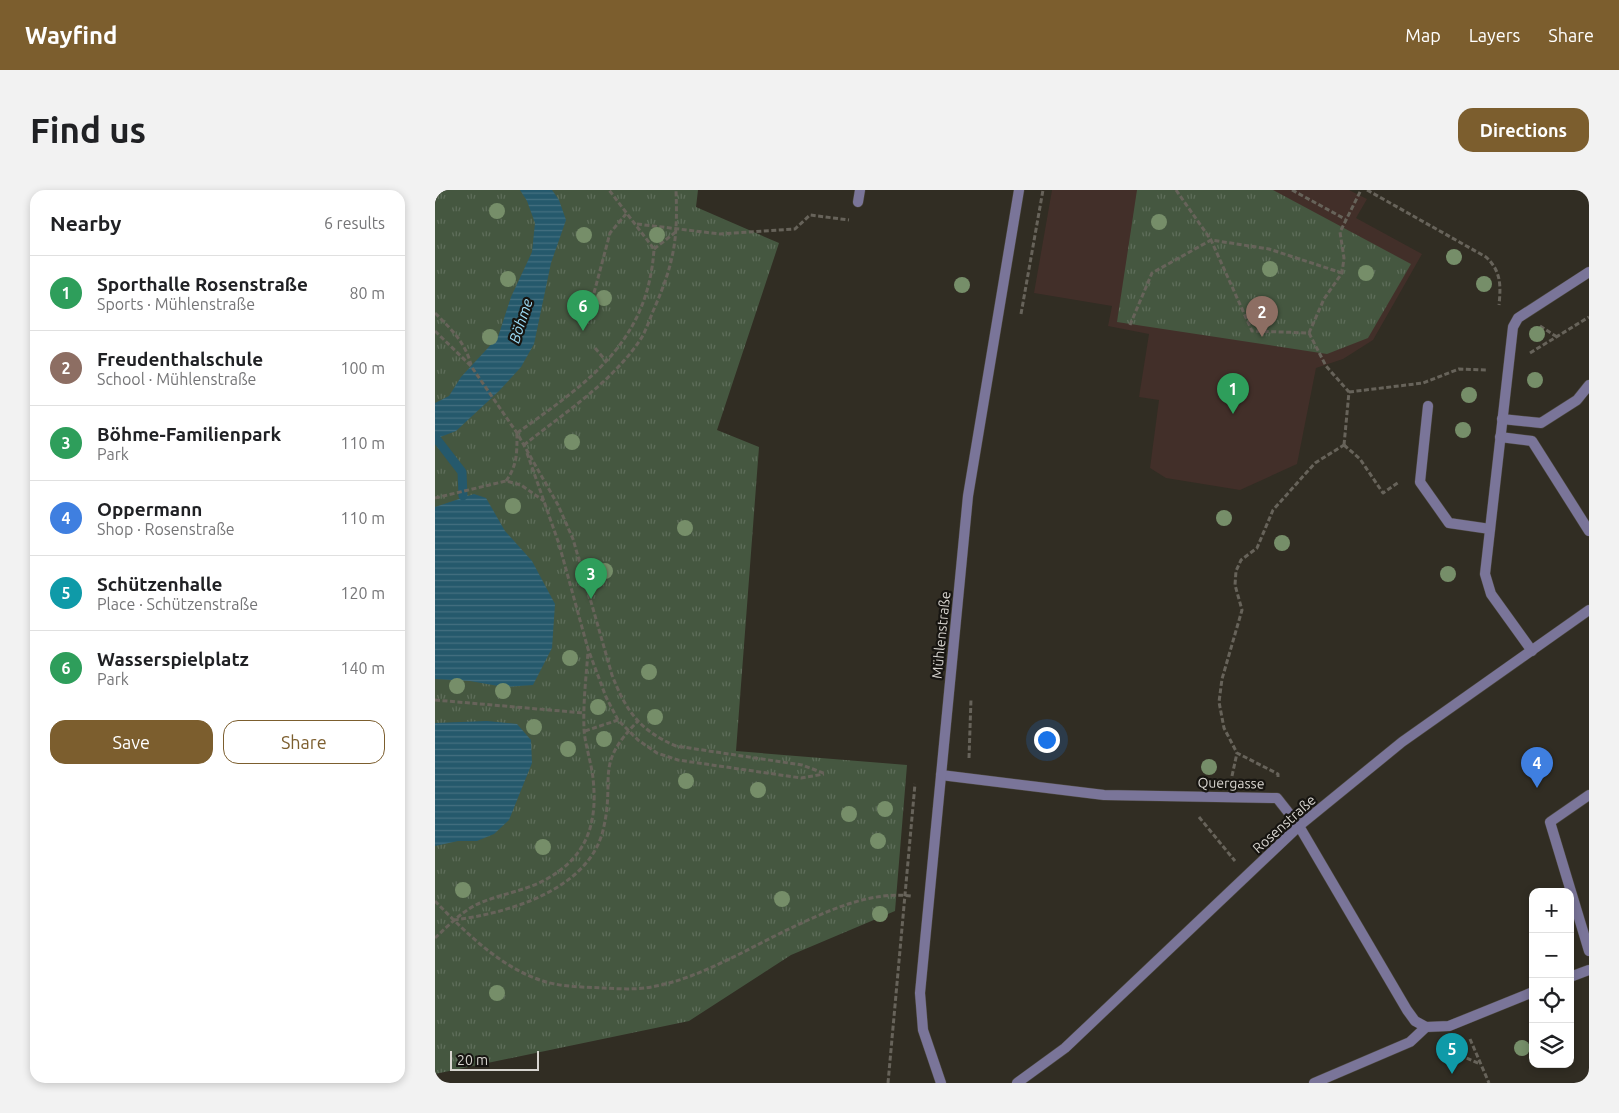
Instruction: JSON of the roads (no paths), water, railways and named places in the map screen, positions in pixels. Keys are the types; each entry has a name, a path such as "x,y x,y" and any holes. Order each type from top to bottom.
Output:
{"street":[{"path":"858,202 860,190"},
{"name":"Mühlenstraße","path":"941,1083 923,1030 920,993 968,496 1019,190"},
{"path":"1532,651 1491,594 1487,584 1485,563 1513,326 1517,318 1589,272"},
{"path":"1503,419 1541,423 1577,400 1589,385"},
{"path":"1428,406 1420,482 1449,523 1489,529"},
{"path":"1500,437 1532,442 1589,531"},
{"name":"Rosenstraße","path":"1017,1083 1065,1048 1299,826 1402,742 1589,610"},
{"name":"Quergasse","path":"941,775 1104,795 1277,798 1299,826 1407,1010 1415,1020 1426,1027"},
{"path":"1589,795 1550,822 1589,951"},
{"path":"1574,976 1589,970"},
{"path":"1314,1083 1410,1042 1426,1027 1444,1027 1529,994"}],"water":[{"name":"Böhme","path":"520,190 552,190 559,200 566,220 551,263 534,344 521,367 499,391 456,431 435,439 435,403 449,396 461,377 498,337 511,297 532,252 535,223 527,201"},
{"path":"474,494 486,498 505,531 532,561 555,604 552,648 533,685 504,687 470,681 435,679 435,507"},
{"path":"487,721 517,724 531,740 532,763 509,820 494,834 477,841 458,841 435,846 435,723"}],"waterway":[{"path":"435,437 462,472 463,496"}],"place":[{"name":"Wasserspielplatz","path":"583,331"},
{"name":"Freudenthalschule","path":"1262,337"},
{"name":"Sporthalle Rosenstraße","path":"1233,414"},
{"name":"Böhme-Familienpark","path":"591,599"},
{"name":"Oppermann","path":"1537,788"},
{"name":"Schützenhalle","path":"1452,1074"}]}
